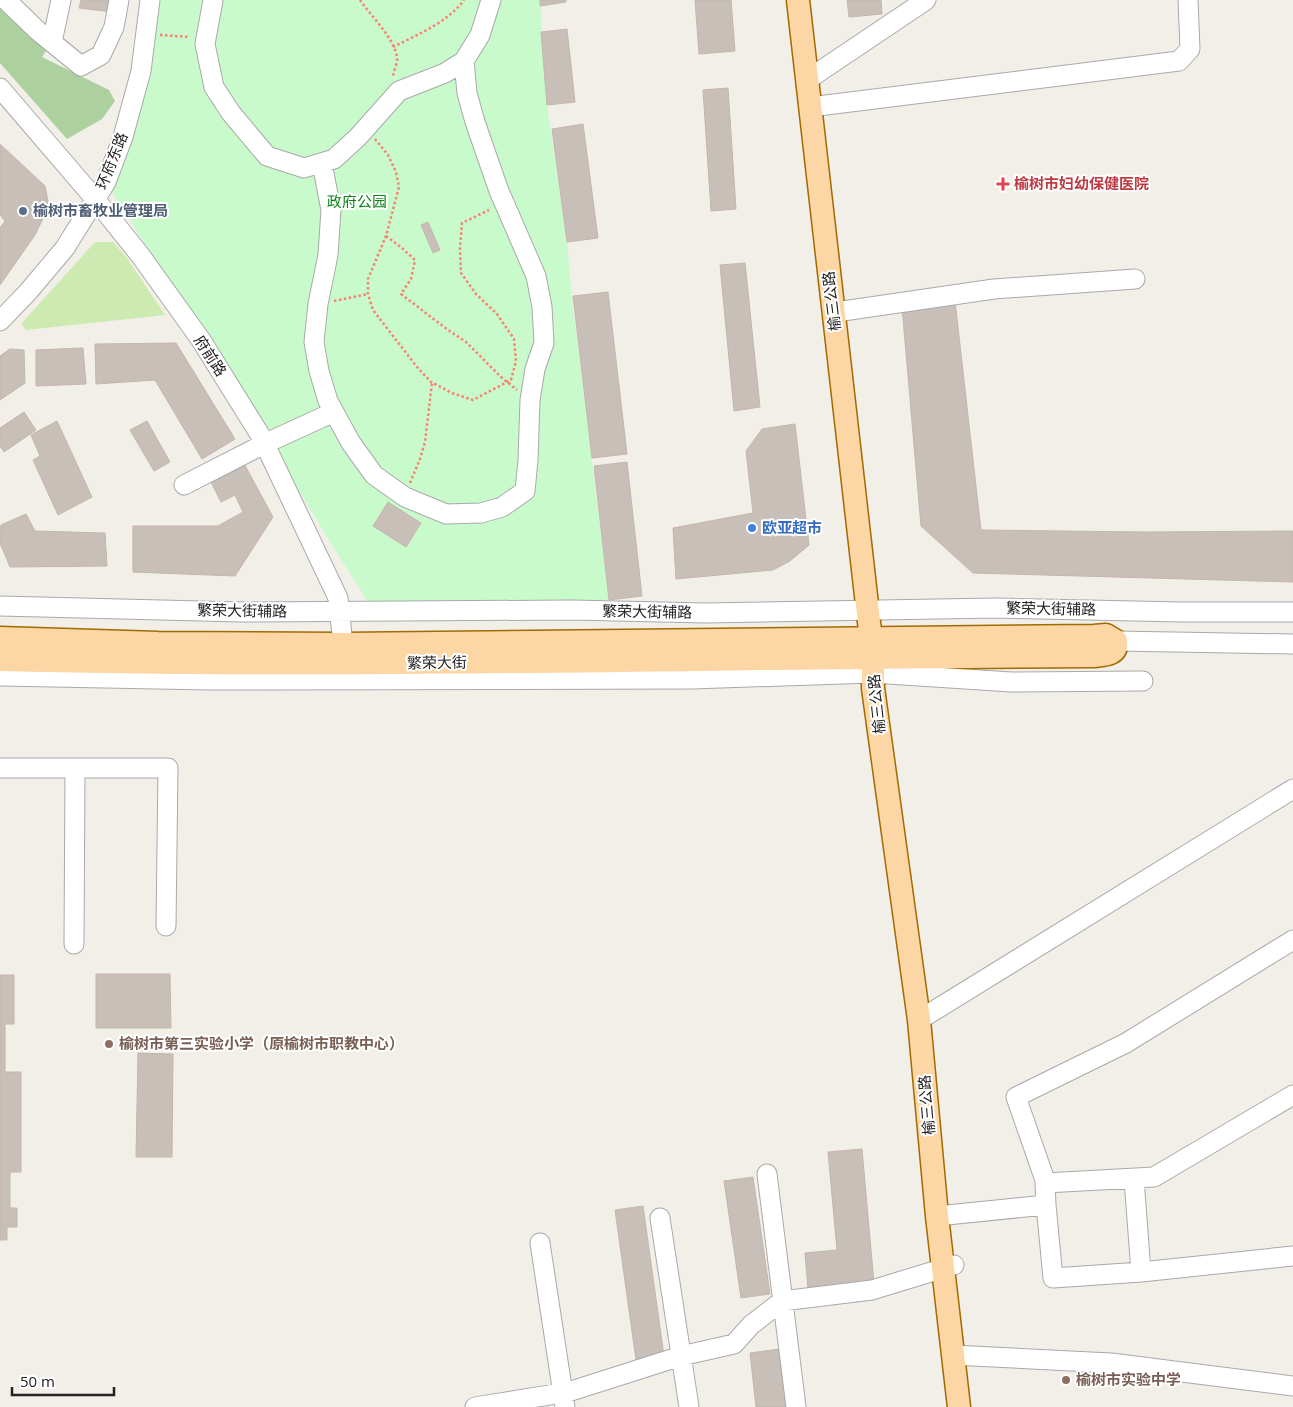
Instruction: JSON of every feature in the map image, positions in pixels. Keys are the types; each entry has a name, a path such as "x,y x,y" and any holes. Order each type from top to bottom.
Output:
{"main road":[{"name":"榆三公路","path":"798,0 811,77 843,311 875,609"},
{"name":"榆三公路","path":"808,0 811,77"},
{"name":"榆三公路","path":"815,106 875,609 883,659 923,1017 959,1355 959,1407"},
{"path":"1106,634 1116,641 1117,646 1108,655 883,659 1106,634"},
{"name":"繁荣大街","path":"0,638 158,643 342,654 883,659"},
{"name":"繁荣大街","path":"0,660 158,664 342,654"},
{"name":"榆三公路","path":"959,1355 971,1407"}],"street":[{"path":"6,0 81,66 101,54 114,26 119,0"},
{"path":"52,42 61,0"},
{"name":"环府东路","path":"0,321 28,292 65,248 106,182 123,137 141,71 150,0"},
{"path":"213,0 205,44 214,87 231,113 267,156 304,168 334,160 399,91 441,75 464,60 480,35 491,0"},
{"path":"811,77 926,0"},
{"path":"815,106 1179,61 1190,49 1188,0"},
{"path":"322,163 331,210 328,255 318,304 314,342 319,371 334,412 351,444 374,475 405,498 446,514 481,513 502,507 525,490 530,400 535,369 544,343 542,308 536,276 504,202 475,122 466,86 464,60"},
{"path":"441,75 466,86"},
{"name":"府前路","path":"0,88 140,254 201,340 264,444 338,598 342,654"},
{"path":"843,311 994,288 1135,280"},
{"path":"184,485 264,444 334,412"},
{"name":"繁荣大街辅路","path":"0,606 241,612 572,610 705,613 996,608 1293,612"},
{"path":"1116,641 1293,644"},
{"path":"0,676 205,680 682,679 883,659 1011,682 1143,681"},
{"path":"0,768 168,768 166,926"},
{"path":"74,944 75,768"},
{"path":"923,1017 1293,789"},
{"path":"1293,940 1126,1043 1016,1097 1046,1183 1046,1205 1053,1278 1141,1272 1293,1256"},
{"path":"1046,1183 1154,1177 1293,1095"},
{"path":"768,1174 796,1407"},
{"path":"1134,1179 1141,1272"},
{"path":"943,1215 1046,1205"},
{"path":"660,1218 689,1407"},
{"path":"540,1244 564,1400"},
{"path":"475,1407 564,1400 681,1356 734,1344 751,1325 782,1301 872,1290 949,1267"},
{"path":"959,1355 1111,1364 1293,1386"}],"path":[{"path":"360,0 371,16 391,38 397,57 393,77 408,88"},
{"path":"393,47 420,34 444,18 464,0"},
{"path":"146,35 206,37"},
{"path":"365,128 388,155 396,172 400,187 386,236 368,279 368,294 373,310 417,367 432,383 452,393 473,400 511,380 516,361 514,339 497,314 476,294 461,273 462,223 504,202"},
{"path":"386,236 414,260 411,279 401,294 466,342 506,382 530,400"},
{"path":"318,304 368,294"},
{"path":"405,498 425,442 432,383"}],"green space":[{"name":"政府公园","path":"147,0 540,0 547,105 567,242 572,299 609,599 611,600 576,603 369,604 106,182 123,137"},
{"path":"0,5 48,47 42,57 109,90 115,101 102,119 67,139 0,63"},
{"path":"95,242 113,242 127,258 165,315 26,330 21,324"}],"building":[{"path":"81,0 114,0 112,12 79,8"},
{"path":"540,0 566,0 566,2 540,6"},
{"path":"695,0 731,0 735,51 699,54"},
{"path":"847,0 881,0 882,14 849,17"},
{"path":"567,29 575,102 547,105 541,32"},
{"path":"728,88 736,209 711,211 703,90"},
{"path":"583,124 598,238 567,242 552,129"},
{"name":"榆树市畜牧业管理局","path":"0,144 45,186 49,206 35,235 0,285 0,228 5,221 0,215"},
{"path":"428,222 440,250 433,253 421,225"},
{"path":"745,263 760,407 734,411 720,265"},
{"path":"608,292 627,454 592,458 573,296"},
{"path":"955,301 981,530 1293,531 1293,582 973,573 921,526 902,307"},
{"path":"176,343 235,439 202,459 155,380 96,384 95,344"},
{"path":"83,348 86,384 36,386 36,350"},
{"path":"10,349 24,350 25,383 0,400 0,356"},
{"path":"24,412 36,430 4,452 0,446 0,428"},
{"path":"57,421 92,497 58,515 33,460 40,456 31,435"},
{"path":"147,421 170,462 154,471 130,430"},
{"path":"795,424 809,545 790,561 773,570 676,579 673,528 753,513 746,451 762,429"},
{"path":"241,458 273,517 235,576 133,572 133,526 218,526 243,512 235,495 221,502 208,476"},
{"path":"627,462 642,596 609,600 594,466"},
{"path":"388,502 421,523 406,547 373,526"},
{"path":"26,514 35,531 105,533 107,566 10,567 0,543 1,525"},
{"path":"96,974 170,974 171,1028 96,1028"},
{"path":"0,975 14,975 14,1024 5,1024 5,1072 21,1072 21,1172 10,1172 10,1208 17,1208 17,1227 7,1227 7,1240 0,1240"},
{"path":"138,1053 173,1054 172,1157 136,1157"},
{"path":"862,1149 874,1283 808,1289 805,1253 837,1250 828,1152"},
{"path":"753,1177 770,1294 741,1298 724,1181"},
{"path":"643,1206 664,1356 636,1360 615,1210"},
{"path":"780,1349 786,1407 756,1407 750,1353"}],"place":[{"name":"榆树市妇幼保健医院","path":"1003,184"},
{"name":"榆树市畜牧业管理局","path":"23,211"},
{"name":"欧亚超市","path":"752,528"},
{"name":"榆树市第三实验小学（原榆树市职教中心）","path":"109,1044"},
{"name":"榆树市实验中学","path":"1066,1380"}]}
